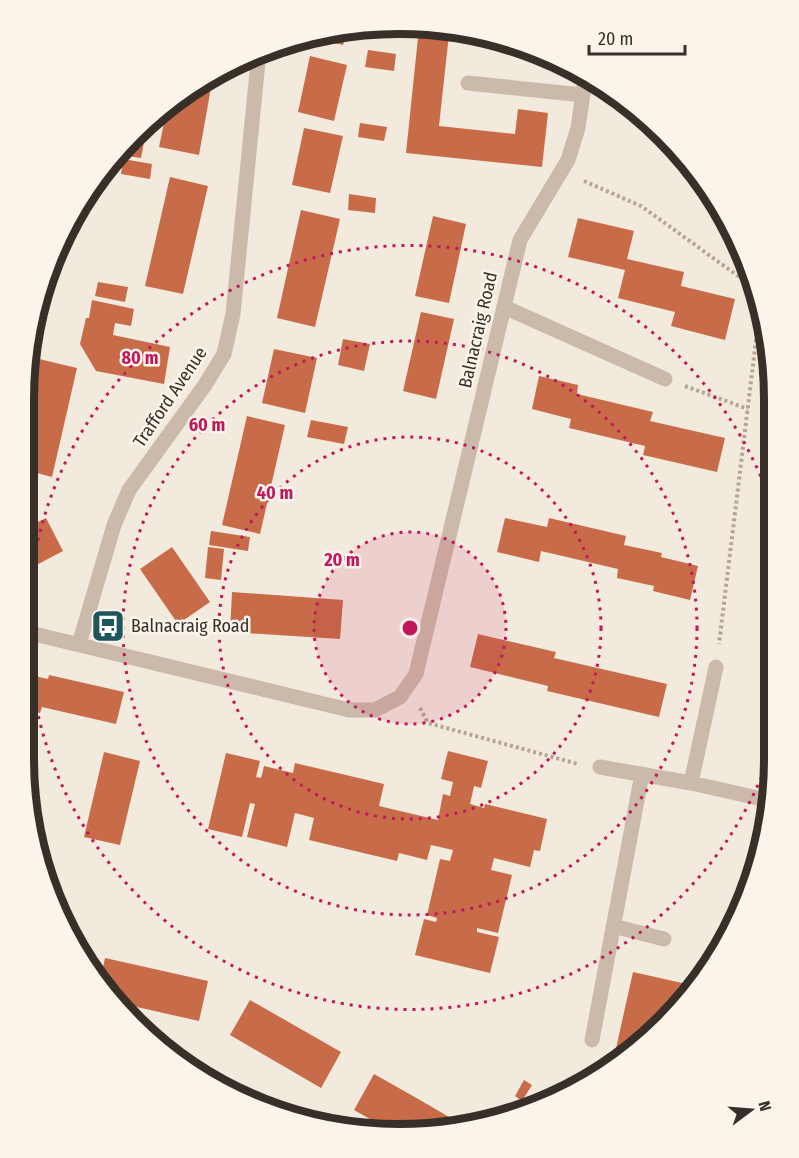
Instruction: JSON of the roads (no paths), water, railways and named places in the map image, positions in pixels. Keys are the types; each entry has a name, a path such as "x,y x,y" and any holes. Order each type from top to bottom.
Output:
{"street":[{"name":"Trafford Avenue","path":"79,644 114,525 129,490 205,385 224,354 233,314 258,63"},
{"path":"468,83 584,88"},
{"name":"Balnacraig Road","path":"34,634 349,710 375,710 400,697 416,674 519,240 568,160 578,128 584,88"},
{"path":"504,307 665,379"},
{"path":"691,783 716,667"},
{"path":"600,767 691,783 762,799"},
{"path":"592,1040 642,774"},
{"path":"613,926 664,939"}],"place":[{"name":"Balnacraig Road","path":"108,626"}]}
